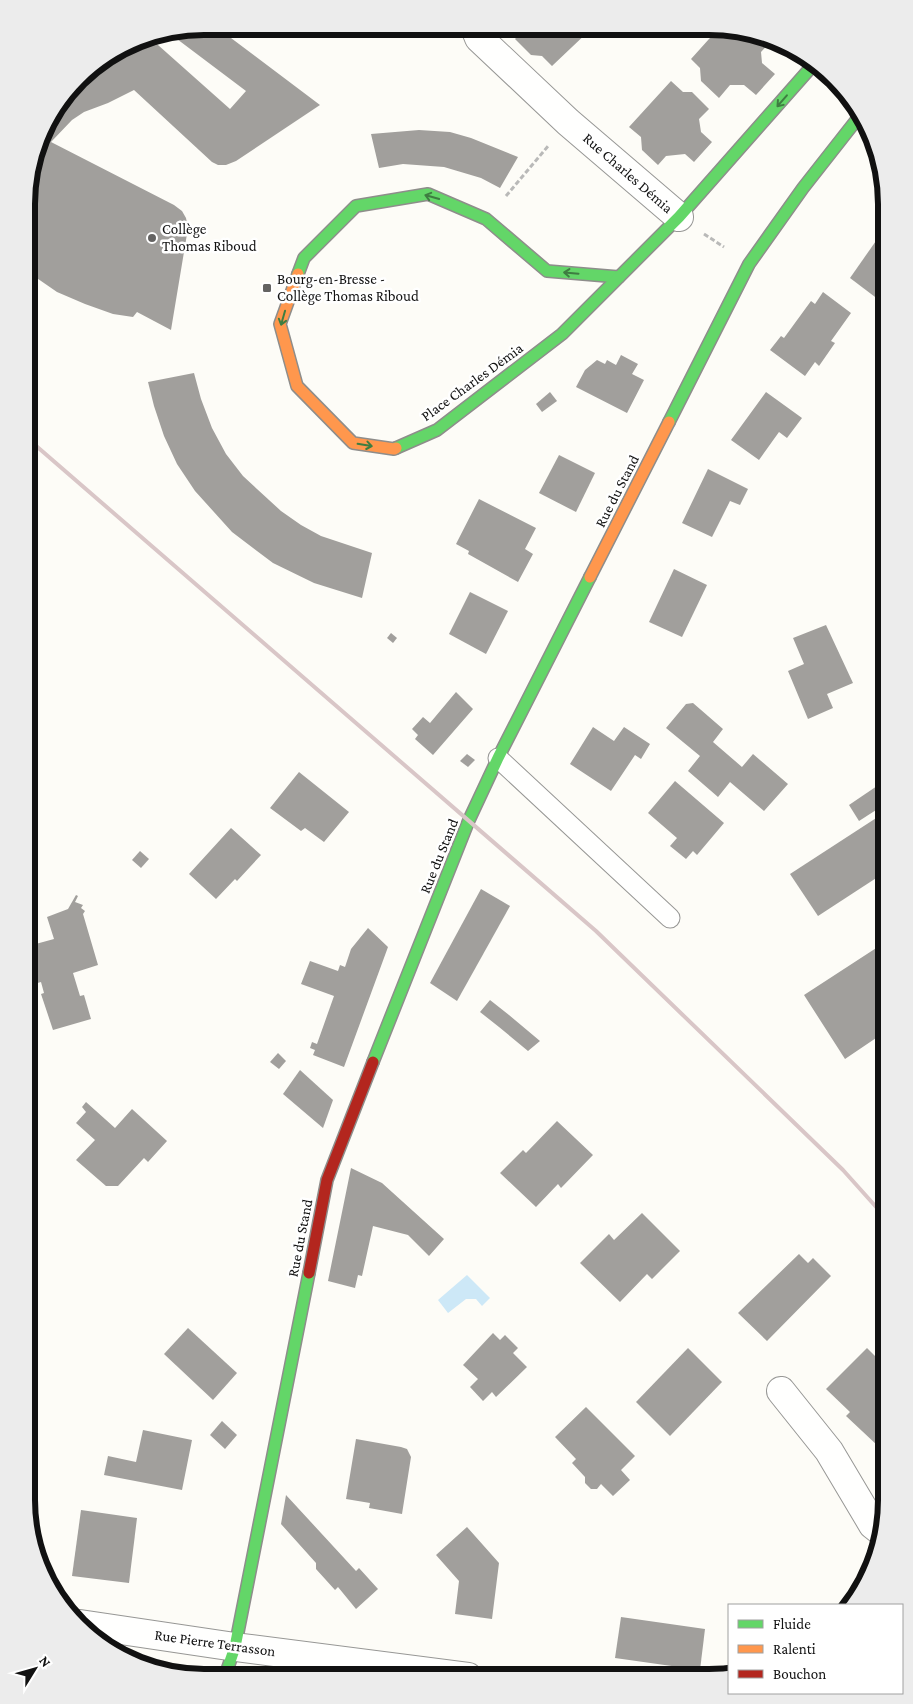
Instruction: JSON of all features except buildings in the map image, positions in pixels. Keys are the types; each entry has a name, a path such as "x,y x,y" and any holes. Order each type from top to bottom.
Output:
{"street":[{"name":"Rue Charles Démia","path":"478,35 568,122 679,216 810,68"},
{"name":"Rue du Stand","path":"227,1669 235,1647 327,1180 469,820 498,758 749,264 802,188 856,120"},
{"name":"Place Charles Démia","path":"619,277 548,271 486,218 428,194 356,206 304,258 280,324 297,386 353,442 394,449 437,430 562,334 619,277 679,216"},
{"path":"781,1391 829,1451 876,1527"},
{"name":"Rue Pierre Terrasson","path":"91,1626 235,1647 406,1669"}],"lane":[{"path":"498,758 670,918"}],"path":[{"path":"486,218 568,122"},
{"path":"679,216 749,264"}],"water":[{"path":"467,1275 490,1298 482,1306 476,1299 466,1299 448,1313 438,1300"}],"railway":[{"path":"35,445 596,931 843,1170 878,1209"}],"traffic: fast":[{"path":"396,448 437,430 562,334 679,217 810,68"},
{"path":"669,422 749,264 803,188 856,120"},
{"path":"298,274 304,258 356,206 428,194 486,219 547,271 619,277"},
{"path":"373,1062 469,820 498,758 590,577"},
{"path":"227,1669 235,1647 309,1273"}],"traffic: slow":[{"path":"298,274 280,324 297,386 353,443 396,448"},
{"path":"590,577 669,422"}],"traffic: jam":[{"path":"309,1273 327,1180 373,1062"}],"place":[{"name":"Collège Thomas Riboud","path":"152,238"},
{"name":"Bourg-en-Bresse - Collège Thomas Riboud","path":"267,288"}]}
